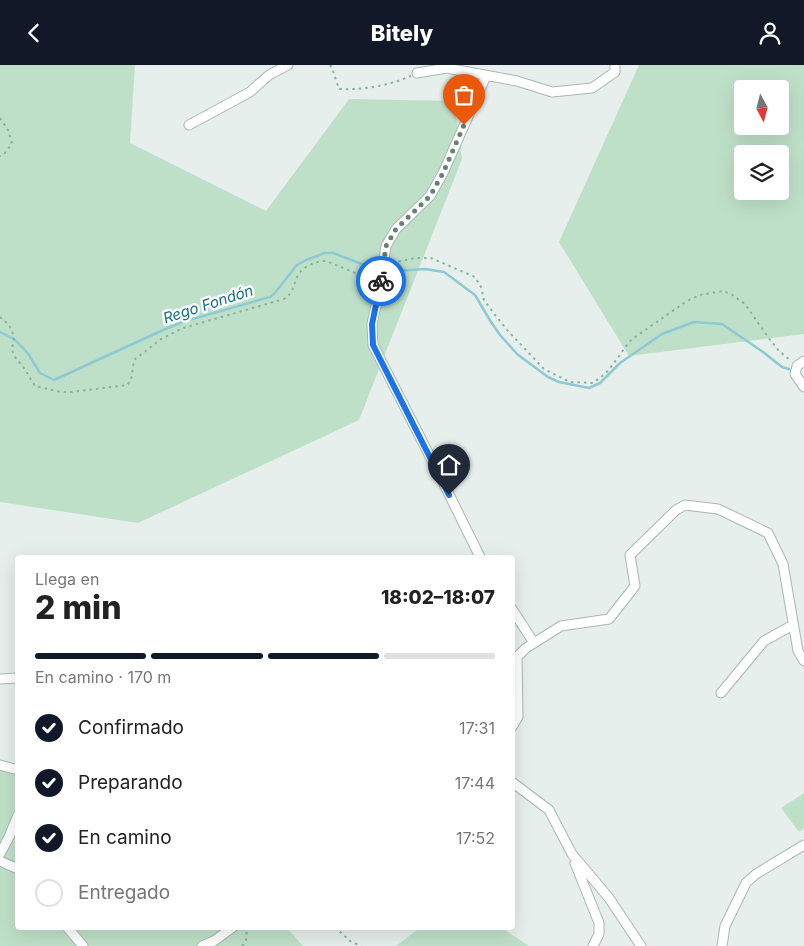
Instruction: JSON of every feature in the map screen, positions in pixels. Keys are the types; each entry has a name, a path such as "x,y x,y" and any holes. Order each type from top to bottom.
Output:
{"street":[{"path":"189,125 250,92 269,75 288,65"},
{"path":"417,73 447,68 517,81 552,92 592,88 615,72 615,65"},
{"path":"479,555 373,345 372,324 386,246 396,229 430,196 443,173 486,76"},
{"path":"800,364 795,374 804,387"},
{"path":"515,722 518,717 517,657 526,648 561,626 609,619 635,586 630,555 676,509 685,505 718,509 768,533 782,564 798,651 804,661"},
{"path":"515,614 534,643"},
{"path":"721,693 764,641 793,625"},
{"path":"0,679 15,678"},
{"path":"0,765 15,769"},
{"path":"515,784 548,810 572,854 600,923 599,934 593,946"},
{"path":"0,854 15,822"},
{"path":"722,946 724,926 746,883 756,874 804,845"},
{"path":"572,854 609,898 641,946"},
{"path":"0,861 15,868"},
{"path":"70,930 83,946"},
{"path":"202,946 214,941 229,930"}],"path":[{"path":"330,65 338,89 370,88 393,83 417,73"},
{"path":"0,118 8,130 12,144 0,156"},
{"path":"0,317 9,325 12,331 14,337 12,349 14,356 35,386 61,392 72,392 127,385 131,380 134,360 161,339 182,327 284,299 290,295 301,269 313,263 326,261 365,277 370,277 397,261 431,258 475,277 481,287 484,300 508,331 544,369 570,382 593,383 606,373 629,342 638,335 688,301 700,295 723,291 731,294 744,304 774,344 800,364"},
{"path":"242,946 246,941 247,930"},
{"path":"338,930 350,941 362,946"}],"green space":[{"path":"0,65 135,65 130,143 266,211 349,99 454,101 462,159 359,420 138,523 0,502"},
{"path":"639,65 804,65 804,334 629,356 559,242"},
{"path":"0,770 15,774 15,930 289,930 303,946 0,946"},
{"path":"804,793 804,828 799,832 781,808"},
{"path":"417,930 505,930 529,946 396,946"}],"waterway":[{"name":"Rego Fondón","path":"0,332 14,339 29,355 40,373 54,380 182,322 270,297 297,265 325,253 333,253 375,269"},
{"name":"Rego Fondón","path":"390,271 425,269 444,272 475,295 500,335 517,354 548,377 559,382 589,388 600,383 620,363 662,334 694,322 722,324 782,367 792,370"}],"way so far":[{"path":"381,281 386,246 396,229 430,196 443,173 464,125"}],"route":[{"path":"381,281 372,324 373,345 449,495"}]}
